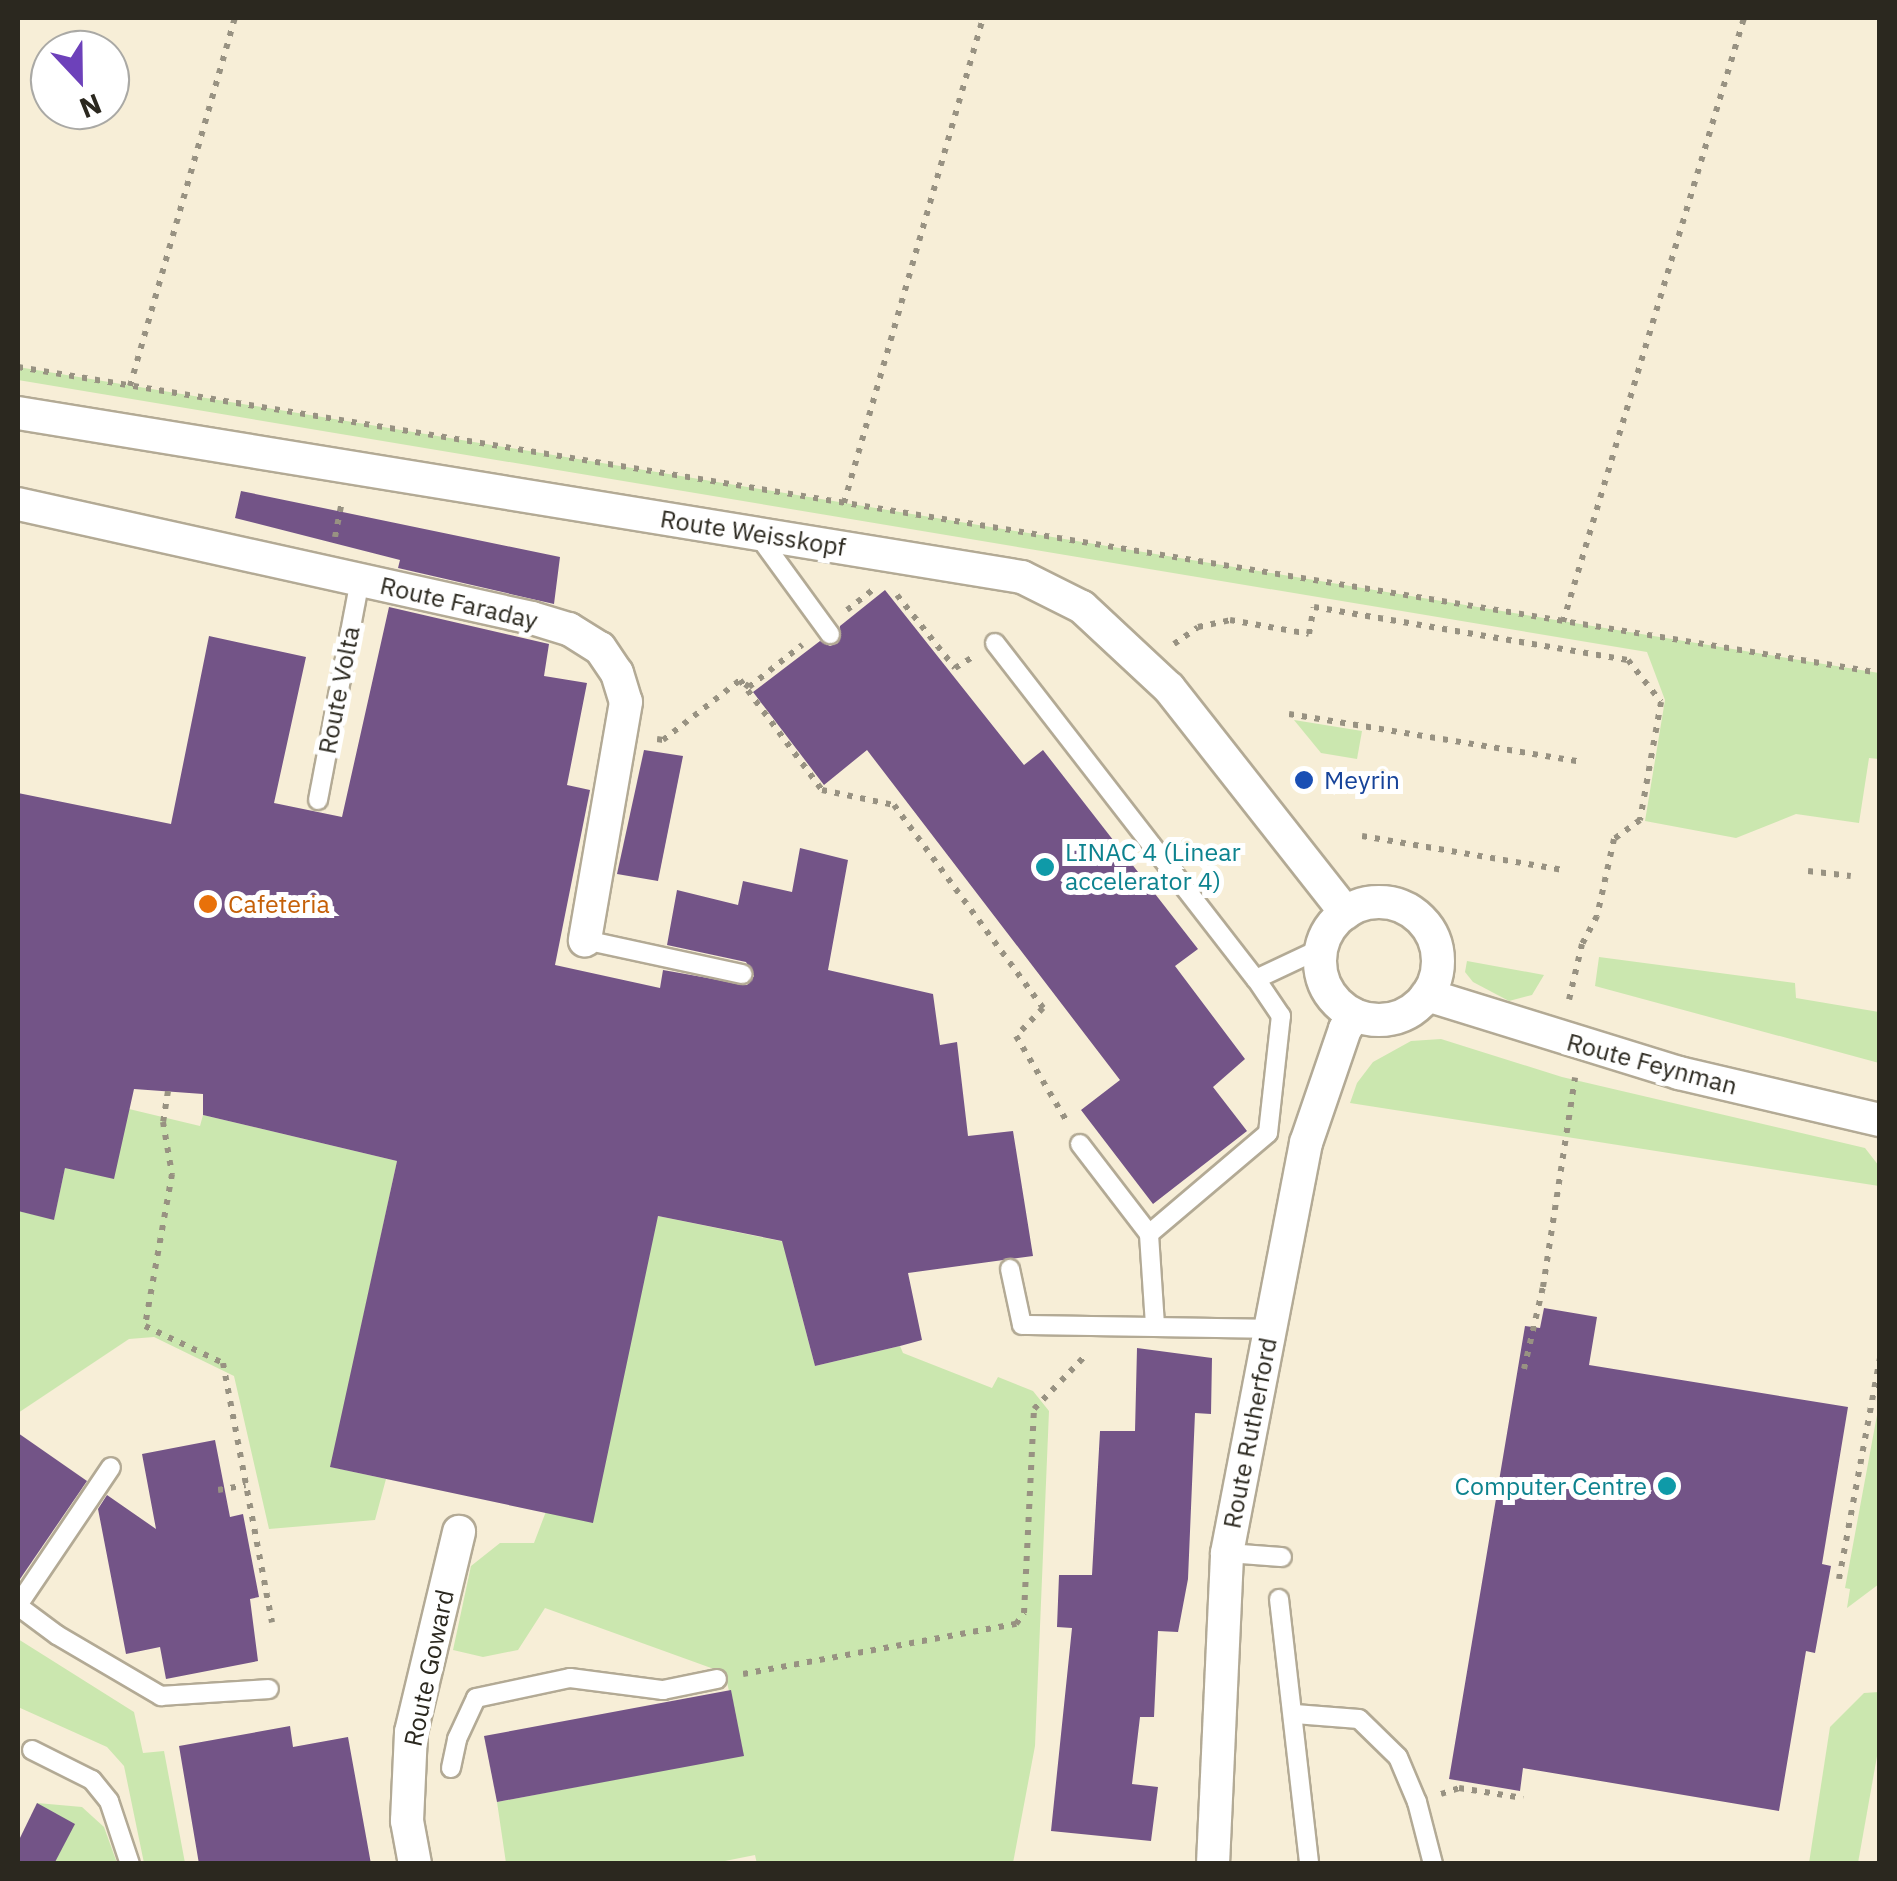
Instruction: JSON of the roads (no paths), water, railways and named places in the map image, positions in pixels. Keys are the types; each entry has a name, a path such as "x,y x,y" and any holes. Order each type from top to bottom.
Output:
{"street":[{"name":"Route Weisskopf","path":"18,413 1022,577 1082,606 1169,688 1346,913"},
{"name":"Route Faraday","path":"18,504 569,629 600,648 616,673 626,702 624,732 585,940"},
{"path":"1378,902 1408,910 1420,919 1436,946 1438,962 1427,996 1410,1012 1388,1020 1355,1015 1328,990 1320,963 1322,948 1331,928 1346,913 1378,902"},
{"name":"Route Feynman","path":"1427,996 1679,1073 1880,1120"},
{"name":"Route Rutherford","path":"1214,1864 1227,1552 1306,1143 1345,1029 1355,1015"},
{"name":"Route Goward","path":"415,1864 407,1821 411,1732 459,1532"}],"lane":[{"path":"757,534 827,630"},
{"name":"Route Volta","path":"318,800 360,580"},
{"path":"995,643 1282,1016 1268,1133 1149,1234"},
{"path":"585,940 742,974"},
{"path":"1256,979 1322,948"},
{"path":"1080,1144 1149,1234 1155,1325"},
{"path":"1010,1269 1022,1325 1270,1330"},
{"path":"111,1467 18,1606 58,1636 160,1696 269,1688"},
{"path":"1227,1552 1282,1557"},
{"path":"1279,1600 1309,1862"},
{"path":"451,1768 456,1739 476,1698 570,1678 663,1690 717,1679"},
{"path":"1295,1714 1359,1719 1398,1757 1417,1802 1432,1864"},
{"path":"32,1750 92,1780 109,1801 130,1864"}],"place":[{"name":"Meyrin","path":"1304,780"},
{"name":"LINAC 4 (Linear accelerator 4)","path":"1045,867"},
{"name":"Cafeteria","path":"208,904"},
{"name":"Computer Centre","path":"1667,1486"}]}
